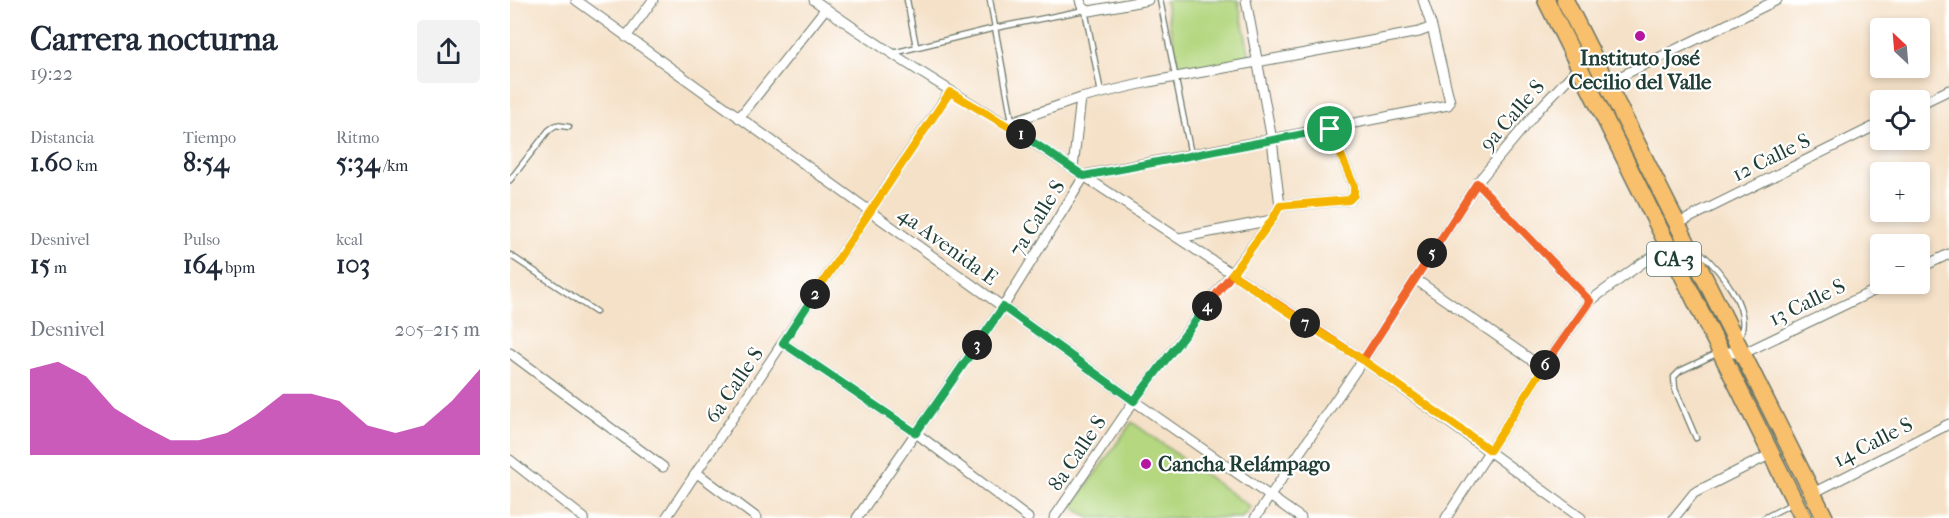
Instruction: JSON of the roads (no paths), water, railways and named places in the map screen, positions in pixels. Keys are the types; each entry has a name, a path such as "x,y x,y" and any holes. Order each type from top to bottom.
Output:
{"highway":[{"name":"CA-3","path":"1546,0 1803,518"},
{"name":"CA-3","path":"1565,0 1825,518"}],"street":[{"name":"4a Avenida E","path":"576,0 1134,401 1301,518"},
{"path":"626,37 653,0"},
{"path":"814,0 950,92 1009,123 1084,176 1363,360 1581,518"},
{"path":"1080,0 1085,10 1090,11 1148,0"},
{"path":"1246,0 1272,140 1280,206 1349,200 1354,195 1354,186 1330,129"},
{"path":"1084,176 1448,105 1450,102 1423,0"},
{"path":"1607,83 1778,0"},
{"path":"739,118 826,8"},
{"path":"1009,123 1101,93 1257,61 1419,32 1432,27"},
{"name":"9a Calle S","path":"1255,518 1363,360 1477,183 1539,109 1579,67"},
{"path":"1930,99 1949,90"},
{"name":"6a Calle S","path":"666,518 950,92"},
{"path":"1073,168 1081,98"},
{"name":"12 Calle S","path":"1680,231 1870,129"},
{"name":"7a Calle S","path":"857,518 1003,307 1084,176"},
{"path":"1477,183 1590,301"},
{"name":"8a Calle S","path":"1054,518 1134,401 1232,274 1280,206"},
{"path":"1179,238 1272,220"},
{"path":"1446,518 1543,368 1590,301 1642,263 1669,248"},
{"path":"1930,263 1949,254"},
{"path":"1415,279 1543,368"},
{"name":"13 Calle S","path":"1739,348 1870,292"},
{"path":"783,343 916,433 1028,518"},
{"path":"1720,351 1739,348"},
{"path":"510,353 663,467"},
{"name":"14 Calle S","path":"1812,493 1949,424"},
{"path":"1674,518 1694,493 1771,454"},
{"path":"510,460 584,518"},
{"path":"697,473 757,518"}],"lane":[{"path":"908,0 916,46"},
{"path":"990,0 1009,123"},
{"path":"1160,0 1191,155"},
{"path":"890,53 995,28 1085,10 1101,93"},
{"path":"510,180 549,130 556,125 569,127"},
{"path":"510,255 596,312"},
{"path":"1696,438 1675,389 1674,377 1680,371 1720,351"},
{"path":"1764,518 1795,502"},
{"path":"1779,510 1783,518"}],"place":[{"name":"Instituto José Cecilio del Valle","path":"1640,36"},
{"name":"Cancha Relámpago","path":"1146,464"}]}
